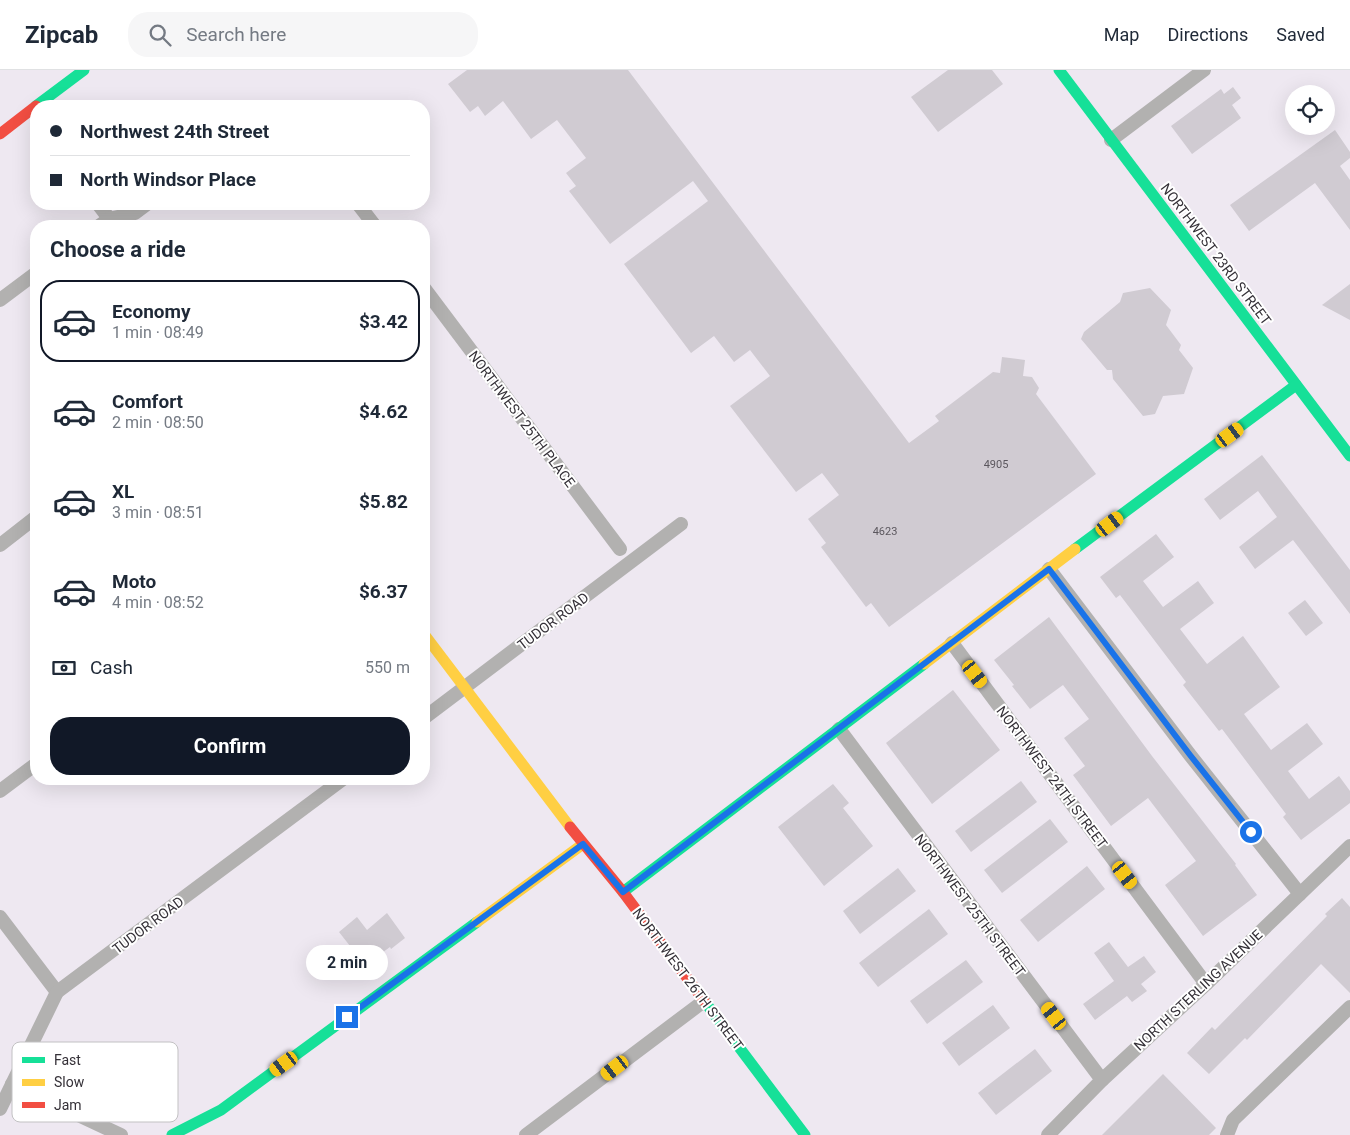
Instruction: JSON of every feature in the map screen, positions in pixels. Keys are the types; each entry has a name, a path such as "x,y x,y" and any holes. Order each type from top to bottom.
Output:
{"street":[{"path":"48,100 84,70"},
{"name":"NORTHWEST 23RD STREET","path":"1059,70 1350,456"},
{"path":"1111,140 1204,70"},
{"path":"0,134 30,114"},
{"path":"118,220 139,210"},
{"path":"363,210 370,220"},
{"path":"0,300 30,278"},
{"name":"NORTHWEST 25TH PLACE","path":"430,296 620,549"},
{"path":"623,892 1049,569 1296,385"},
{"path":"0,545 30,522"},
{"name":"TUDOR ROAD","path":"430,713 681,524"},
{"path":"1049,569 1184,747 1300,894"},
{"name":"NORTHWEST 26TH STREET","path":"430,642 583,844 623,892 805,1135"},
{"name":"NORTHWEST 24TH STREET","path":"952,643 1206,984"},
{"name":"NORTHWEST 25TH STREET","path":"839,729 1102,1080"},
{"path":"0,791 30,768"},
{"name":"TUDOR ROAD","path":"33,1042 57,992 335,785"},
{"path":"172,1135 221,1110 583,844"},
{"name":"NORTH STERLING AVENUE","path":"1048,1135 1102,1080 1206,984 1350,846"},
{"path":"0,918 57,992"},
{"path":"526,1135 704,1001"},
{"path":"1227,1135 1233,1120 1350,1007"},
{"name":"TUDOR ROAD","path":"0,1109 12,1084"},
{"path":"93,1122 121,1135"}],"building":[{"path":"467,70 628,70 909,443 939,421 935,416 993,372 1000,373 1002,357 1025,360 1023,376 1032,377 1039,388 1036,394 1096,474 889,627 871,603 866,607 821,547 826,543 808,519 839,495 822,473 796,492 730,406 770,376 750,350 734,362 714,336 691,353 624,264 708,201 693,181 610,244 569,191 576,186 566,173 586,158 557,120 531,139 503,101 485,116 478,106 470,112 448,84"},
{"path":"948,70 992,70 1003,84 938,132 911,97"},
{"path":"1233,87 1241,98 1232,105 1241,118 1192,154 1171,126 1221,89 1224,94"},
{"path":"1335,130 1350,152 1350,158 1340,166 1350,180 1350,230 1315,183 1249,231 1230,205 1328,135 1335,135"},
{"path":"1350,284 1350,320 1322,305"},
{"path":"1150,288 1171,310 1166,325 1181,345 1179,350 1193,368 1184,394 1163,396 1155,414 1143,416 1113,379 1112,370 1107,370 1081,339 1084,332 1120,302 1123,293"},
{"path":"1262,455 1350,570 1350,614 1293,540 1255,569 1239,547 1277,517 1258,491 1220,520 1204,499"},
{"path":"1156,534 1174,557 1143,581 1163,607 1198,581 1214,603 1180,629 1207,664 1243,636 1280,687 1244,714 1271,750 1307,723 1323,744 1288,771 1309,799 1339,776 1350,791 1350,803 1301,840 1283,817 1286,814 1222,729 1219,731 1183,685 1186,682 1120,595 1116,598 1100,577"},
{"path":"1305,600 1323,623 1306,636 1288,613"},
{"path":"1049,617 1152,756 1236,864 1257,895 1203,936 1165,885 1196,861 1148,798 1111,826 1073,775 1085,766 1064,738 1089,719 1063,685 1030,709 994,660"},
{"path":"953,690 1000,750 932,804 886,743"},
{"path":"1021,781 1037,802 971,852 955,831"},
{"path":"833,784 849,803 843,808 873,846 824,886 778,827"},
{"path":"1050,819 1068,842 1002,893 984,870"},
{"path":"1087,866 1105,889 1038,942 1020,920"},
{"path":"898,868 916,891 860,934 843,911"},
{"path":"1342,898 1350,907 1350,993 1321,964 1247,1040 1245,1038 1209,1074 1187,1053 1212,1027 1215,1030 1327,916 1325,914"},
{"path":"929,909 948,934 878,987 859,963"},
{"path":"387,913 405,938 365,965 339,932 357,917 367,930"},
{"path":"1109,942 1128,967 1144,956 1156,972 1141,984 1147,991 1132,1002 1127,996 1095,1020 1083,1004 1114,981 1094,953"},
{"path":"966,960 983,982 927,1024 910,1001"},
{"path":"993,1005 1010,1028 959,1066 942,1043"},
{"path":"1035,1049 1052,1071 996,1115 978,1093"},
{"path":"1163,1074 1216,1128 1209,1135 1102,1135"}],"traffic: fast":[{"path":"44,100 84,70"},
{"path":"1059,70 1350,456"},
{"path":"1075,549 1296,385"},
{"path":"623,892 924,664"},
{"path":"172,1135 221,1110 477,922"},
{"path":"705,1002 805,1135"}],"traffic: slow":[{"path":"924,664 1075,549"},
{"path":"430,642 570,827"},
{"path":"477,922 583,844"}],"traffic: jam":[{"path":"0,134 30,111"},
{"path":"570,827 623,892 705,1002"}],"route":[{"path":"347,1017 583,844 623,892 1049,569 1251,832"}]}
